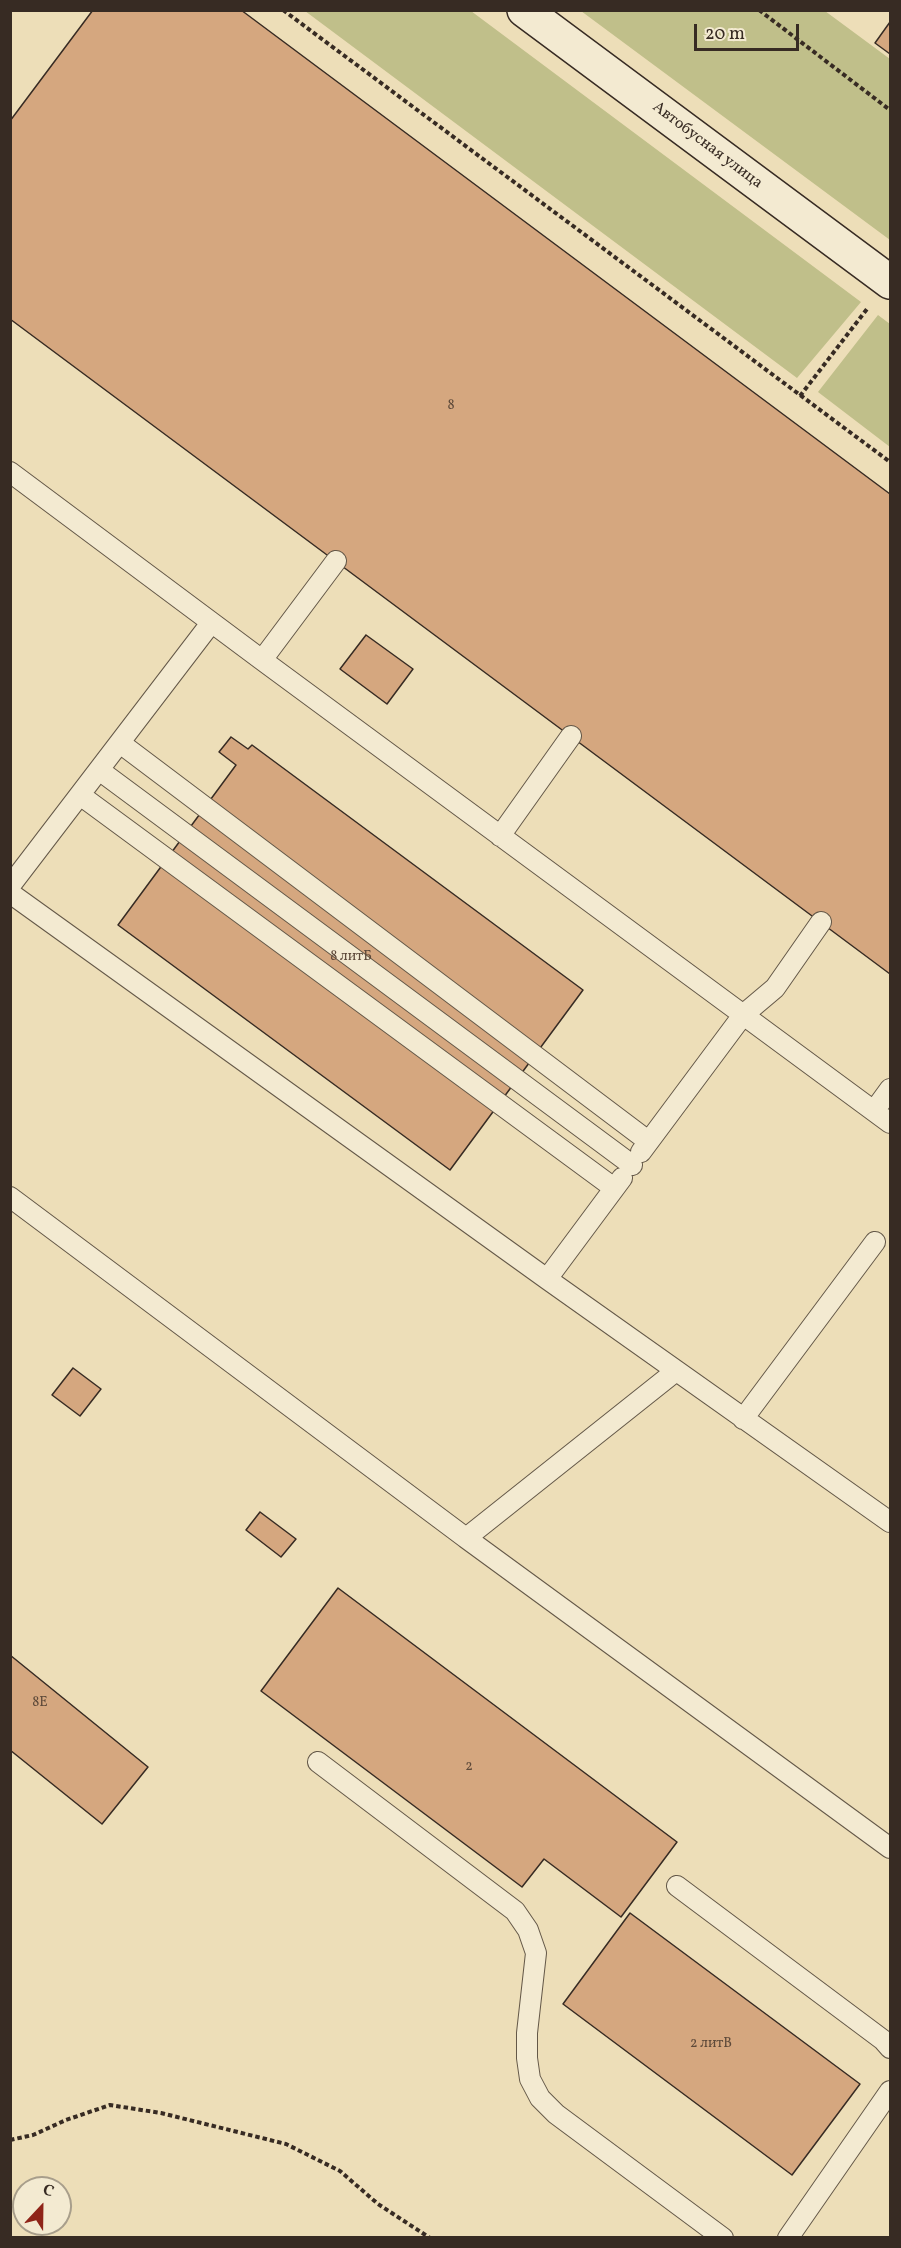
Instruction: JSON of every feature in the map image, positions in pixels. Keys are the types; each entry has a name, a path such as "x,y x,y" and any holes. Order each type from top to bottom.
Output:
{"street":[{"name":"Автобусная улица","path":"525,10 880,294"}],"lane":[{"path":"10,472 211,623 891,1124"},
{"path":"262,660 336,561"},
{"path":"10,886 211,623"},
{"path":"500,836 571,736"},
{"path":"120,743 648,1141"},
{"path":"99,770 632,1165"},
{"path":"80,795 615,1188"},
{"path":"10,893 743,1419 888,1516"},
{"path":"546,1279 743,1015 775,988 821,922"},
{"path":"874,1111 891,1089"},
{"path":"10,1197 466,1538 891,1848"},
{"path":"743,1419 875,1242"},
{"path":"466,1538 676,1371"},
{"path":"318,1762 515,1911 528,1930 536,1953 527,2033 527,2058 530,2079 540,2098 556,2114 723,2238"},
{"path":"676,1886 891,2048"},
{"path":"788,2238 891,2091"}],"path":[{"path":"282,10 891,462"},
{"path":"759,10 891,110"},
{"path":"800,396 880,294"},
{"path":"10,2140 33,2135 66,2120 110,2105 161,2113 286,2144 340,2171 378,2204 430,2238"}],"shaded area":[{"path":"305,11 471,11 861,302 797,378"},
{"path":"581,11 825,11 890,59 890,240"},
{"path":"878,315 890,324 890,447 818,392"}],"building":[{"path":"93,10 241,10 890,494 890,974 10,319 10,121"},
{"path":"890,22 890,54 875,43"},
{"path":"366,635 413,669 387,704 340,669"},
{"path":"231,737 248,749 252,745 583,990 450,1170 118,925 236,765 219,752"},
{"path":"73,1368 101,1389 80,1416 52,1395"},
{"path":"260,1512 296,1539 281,1557 246,1530"},
{"path":"338,1588 677,1842 621,1917 544,1859 522,1887 261,1691"},
{"path":"10,1655 148,1767 102,1824 10,1750"},
{"path":"630,1913 860,2084 792,2175 563,2004"}]}
